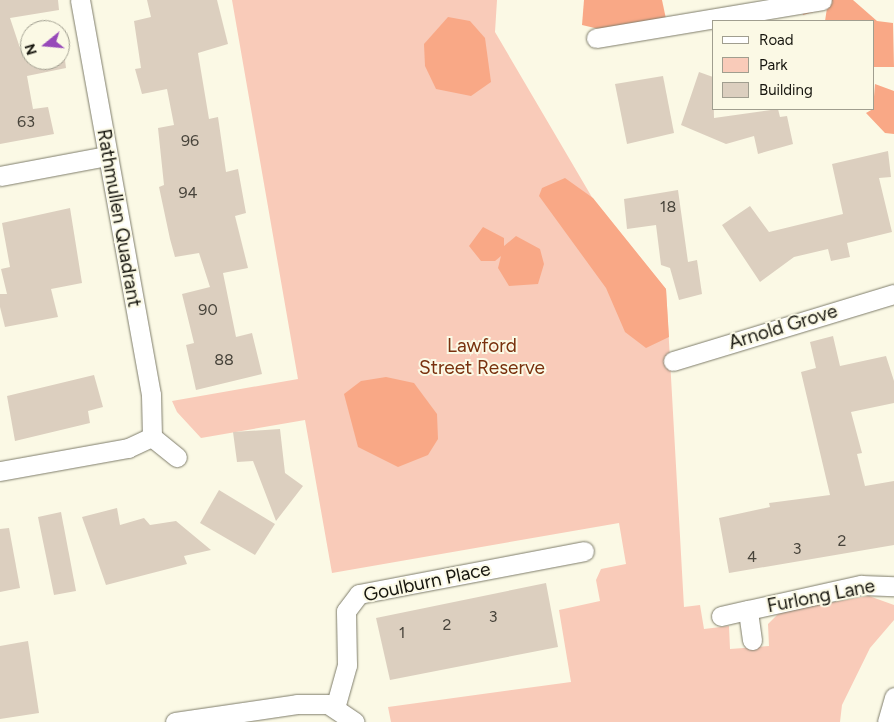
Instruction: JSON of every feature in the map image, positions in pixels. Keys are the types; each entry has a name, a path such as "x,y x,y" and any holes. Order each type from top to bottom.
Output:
{"street":[{"name":"Rathmullen Quadrant","path":"80,0 151,395 152,437"},
{"path":"596,38 822,0"},
{"path":"0,176 107,156"},
{"name":"Arnold Grove","path":"672,361 894,294"},
{"path":"0,471 128,448 152,437 177,457"},
{"name":"Goulburn Place","path":"335,708 347,664 346,611 359,594 584,551"},
{"name":"Furlong Lane","path":"722,616 861,585 894,586"},
{"name":"Furlong Lane","path":"748,610 752,640"},
{"path":"887,722 894,697"},
{"path":"175,722 297,704 335,708 355,722"}],"green space":[{"name":"Lawford Street Reserve","path":"232,0 497,0 495,32 593,199 666,289 684,607 700,605 704,629 729,626 730,649 769,646 768,624 781,611 869,596 894,605 894,620 870,648 842,705 840,722 391,722 388,707 571,682 559,610 600,601 596,580 601,569 626,564 619,523 332,573 305,420 201,438 177,412 172,401 298,379"}],"shaded area":[{"path":"584,0 662,0 666,19 599,29 582,25"},
{"path":"798,0 853,0 877,21 893,23 894,67 874,67 874,20 825,20 827,8 803,15"},
{"path":"448,17 470,21 485,38 491,82 471,96 436,89 425,66 424,44"},
{"path":"875,84 894,91 894,134 885,133 866,113 874,110"},
{"path":"565,178 593,198 666,289 669,337 646,348 625,332 606,288 539,196 542,188"},
{"path":"483,227 504,238 504,246 516,236 540,249 544,264 538,284 509,286 498,268 501,256 495,261 481,261 469,246"},
{"path":"386,377 414,383 437,414 438,439 428,455 398,467 358,447 344,394 361,381"}],"building":[{"path":"0,0 58,0 59,10 10,18 20,48 20,70 56,70 27,76 33,109 48,107 54,134 0,144"},
{"path":"147,0 217,0 228,44 198,53 209,119 218,117 226,172 238,169 246,213 235,216 248,268 223,273 236,337 252,333 262,374 196,390 186,345 194,343 182,294 210,287 199,253 175,257 170,239 159,187 164,185 158,128 174,125 167,89 142,94 135,69 141,68 134,21 151,17"},
{"path":"699,72 712,77 712,110 714,110 714,118 778,110 780,117 787,116 793,144 758,154 754,136 726,144 681,125"},
{"path":"663,76 674,133 627,144 615,84"},
{"path":"888,151 891,177 879,178 892,232 847,243 850,257 831,261 828,249 794,257 760,282 722,225 750,206 769,232 843,214 832,164"},
{"path":"678,190 688,262 697,260 702,294 679,300 670,268 661,265 656,225 627,229 624,199"},
{"path":"70,208 82,283 51,289 58,317 5,327 0,307 0,294 7,294 1,269 10,267 2,223"},
{"path":"833,336 840,366 886,356 894,381 894,403 851,412 862,453 857,454 865,486 894,481 894,545 729,573 719,518 770,507 769,503 830,495 801,372 816,368 810,342"},
{"path":"94,375 103,407 88,411 90,423 15,441 7,396"},
{"path":"280,429 285,473 303,486 276,521 253,461 237,462 233,432"},
{"path":"219,490 275,524 255,555 200,523"},
{"path":"117,508 120,525 144,518 150,525 176,521 211,550 184,556 187,564 106,585 82,517"},
{"path":"61,512 76,591 54,595 38,517"},
{"path":"9,528 20,588 0,592 0,529"},
{"path":"546,583 558,647 390,680 376,618"},
{"path":"28,641 39,713 0,719 0,646"}]}
